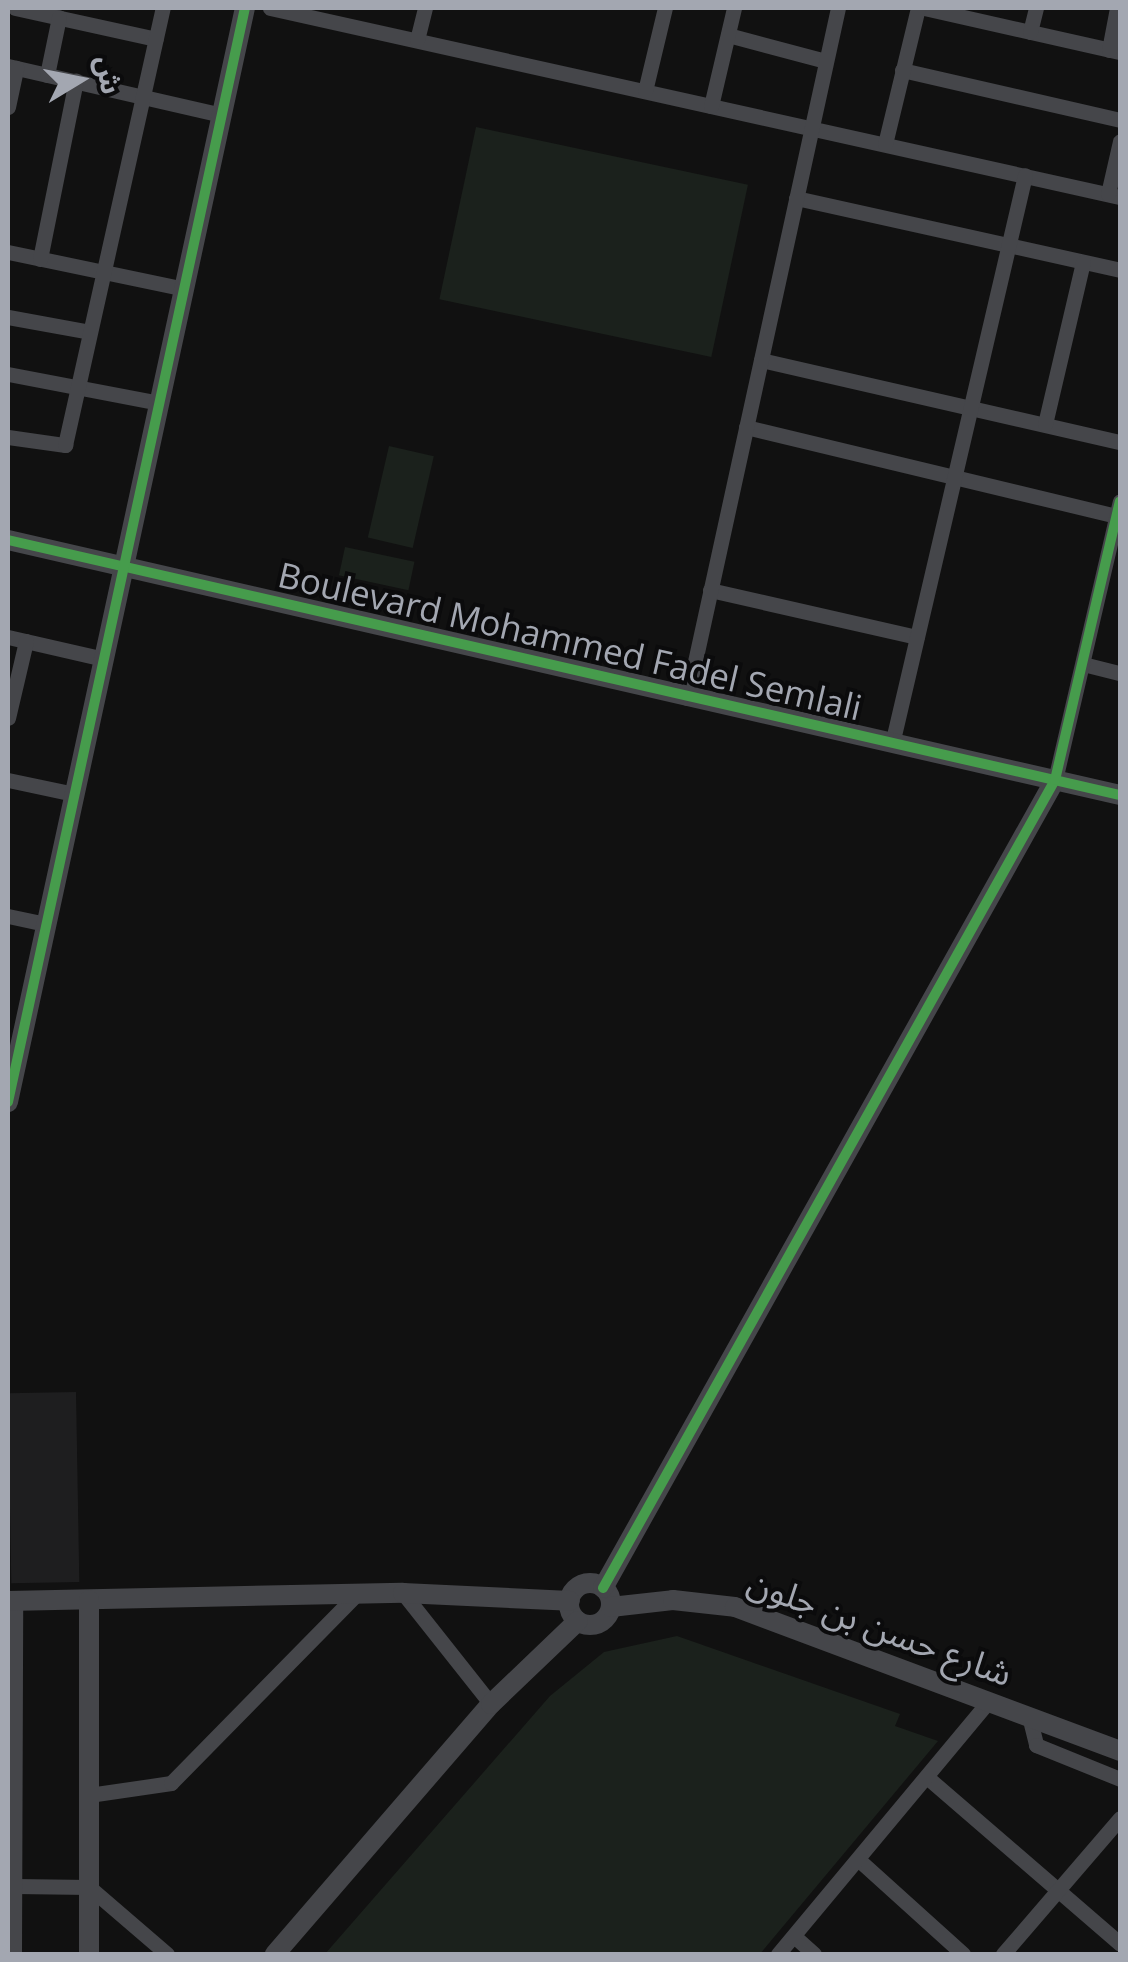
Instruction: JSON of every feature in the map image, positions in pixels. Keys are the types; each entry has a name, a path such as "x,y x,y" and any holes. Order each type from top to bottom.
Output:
{"street":[{"path":"15,8 156,39"},
{"path":"8,437 62,448 163,8"},
{"path":"8,1102 10,1074 246,8"},
{"path":"270,8 1114,195 1120,141"},
{"path":"348,25 352,8"},
{"path":"417,40 425,8"},
{"path":"644,91 665,8"},
{"path":"711,106 734,8"},
{"path":"686,698 838,8"},
{"path":"886,144 921,8 1115,51 1118,8"},
{"path":"1030,32 1036,8"},
{"path":"47,75 59,18"},
{"path":"728,35 826,61"},
{"path":"8,107 12,66 222,115"},
{"path":"902,70 1120,120"},
{"path":"40,258 76,81"},
{"path":"892,744 1025,176"},
{"path":"796,198 1120,270"},
{"path":"8,254 184,288"},
{"path":"1046,424 1083,262"},
{"path":"8,317 90,332"},
{"path":"761,360 1120,442"},
{"path":"8,374 160,403"},
{"path":"14,1954 12,1601 403,1593 574,1611 598,1624 607,1598 1055,780 1119,508 954,477 746,427"},
{"name":"Boulevard Mohammed Fadel Semlali","path":"8,540 1120,795"},
{"path":"1103,576 1120,581"},
{"path":"710,590 917,638"},
{"path":"8,637 104,659"},
{"path":"8,718 26,641"},
{"path":"1082,664 1120,672"},
{"path":"8,780 74,794"},
{"path":"8,916 46,924"},
{"path":"274,1954 574,1611 583,1585 607,1598"},
{"path":"403,1593 492,1704"},
{"path":"89,1795 170,1783 356,1595"},
{"name":"شارع حسن بن جلون","path":"607,1598 673,1600 735,1608 1120,1751"},
{"path":"89,1600 89,1954"},
{"path":"778,1954 860,1861 989,1701"},
{"path":"1029,1716 1036,1745 1120,1779"},
{"path":"928,1778 1120,1944"},
{"path":"1004,1954 1120,1818"},
{"path":"860,1861 964,1954"},
{"path":"14,1886 89,1886 167,1954"},
{"path":"794,1936 814,1954"}],"shaded area":[{"path":"476,127 748,185 711,357 439,299"},
{"path":"389,446 434,456 413,548 368,538"},
{"path":"345,547 414,562 408,590 339,575"},
{"path":"76,1392 79,1582 11,1583 8,1393"},
{"path":"677,1636 900,1714 895,1726 938,1741 760,1954 325,1954 550,1696 604,1652"}],"cycle path":[{"path":"8,1102 245,8"},
{"path":"603,1588 1055,780 1120,501"},
{"path":"8,540 1120,795"}]}
